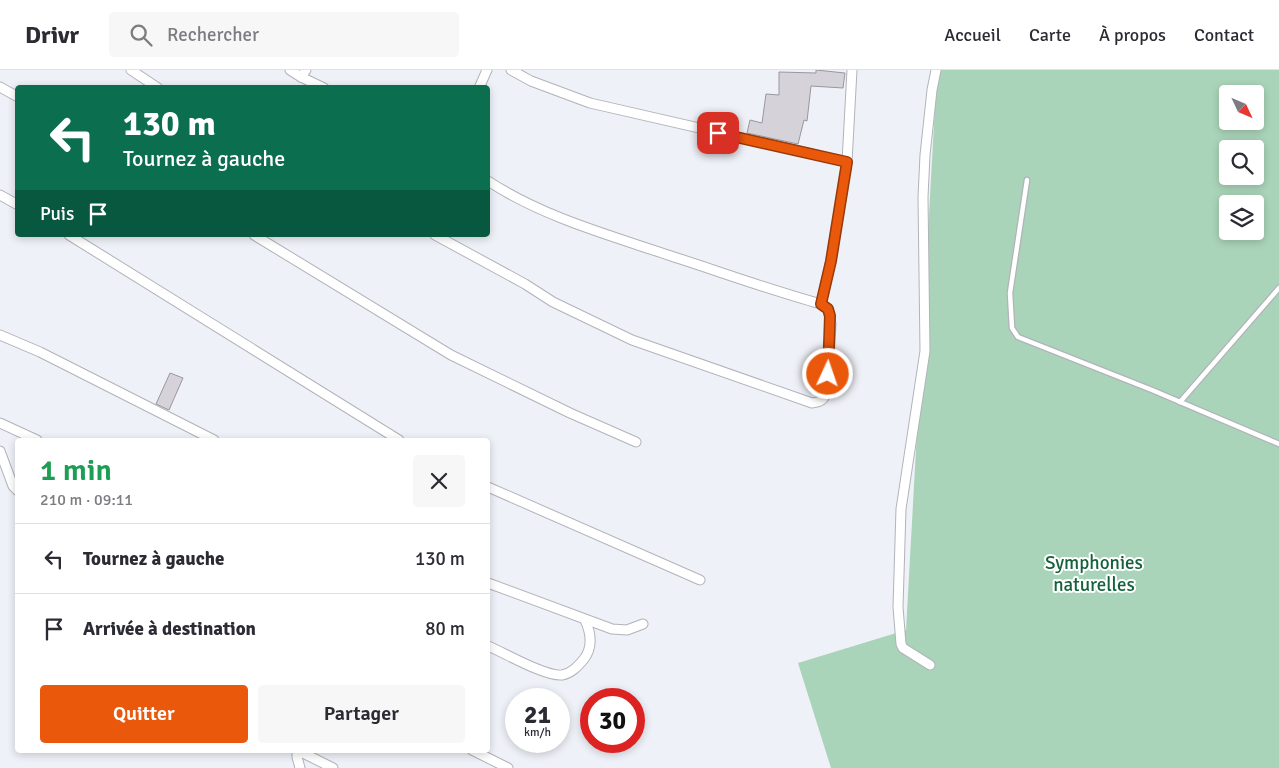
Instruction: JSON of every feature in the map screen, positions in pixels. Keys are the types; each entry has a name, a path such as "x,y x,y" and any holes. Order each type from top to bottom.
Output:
{"street":[{"path":"131,70 154,85"},
{"path":"290,70 303,73 320,85"},
{"path":"481,85 487,70"},
{"path":"511,70 531,81 590,103 847,162"},
{"path":"821,304 831,261 847,162 852,70"},
{"path":"930,665 901,644 898,607 900,508 925,351 923,197 925,155 936,70"},
{"path":"0,87 15,95"},
{"path":"439,237 525,284 553,302 632,340 716,371 812,403 820,402 824,398 827,391 830,316 828,309 821,304 589,228 541,209 506,192 490,181"},
{"path":"0,195 15,203"},
{"path":"72,237 396,438"},
{"path":"257,237 451,355 570,413 636,442"},
{"path":"0,335 40,352 210,438"},
{"path":"0,423 32,438"},
{"path":"0,451 15,488"},
{"path":"490,488 700,580"},
{"path":"490,584 612,629 627,630 643,624"},
{"path":"490,647 551,674 563,674 572,671 588,654 590,630 585,620"},
{"path":"297,753 300,768"},
{"path":"303,753 333,768"},
{"path":"478,753 508,768"}],"lane":[{"path":"1027,180 1010,293 1012,328 1018,337 1279,444"},
{"path":"1180,402 1279,288"}],"green space":[{"name":"Symphonies naturelles","path":"937,70 1279,70 1279,768 831,768 798,663 906,630"}],"building":[{"path":"816,70 845,73 843,88 811,86 807,121 804,120 798,144 747,133 750,120 762,123 766,94 779,95 779,72 816,73"},
{"path":"170,373 183,378 169,410 156,404"}],"route":[{"path":"718,133 847,162 831,261 821,304 828,309 830,316 828,374"}]}
